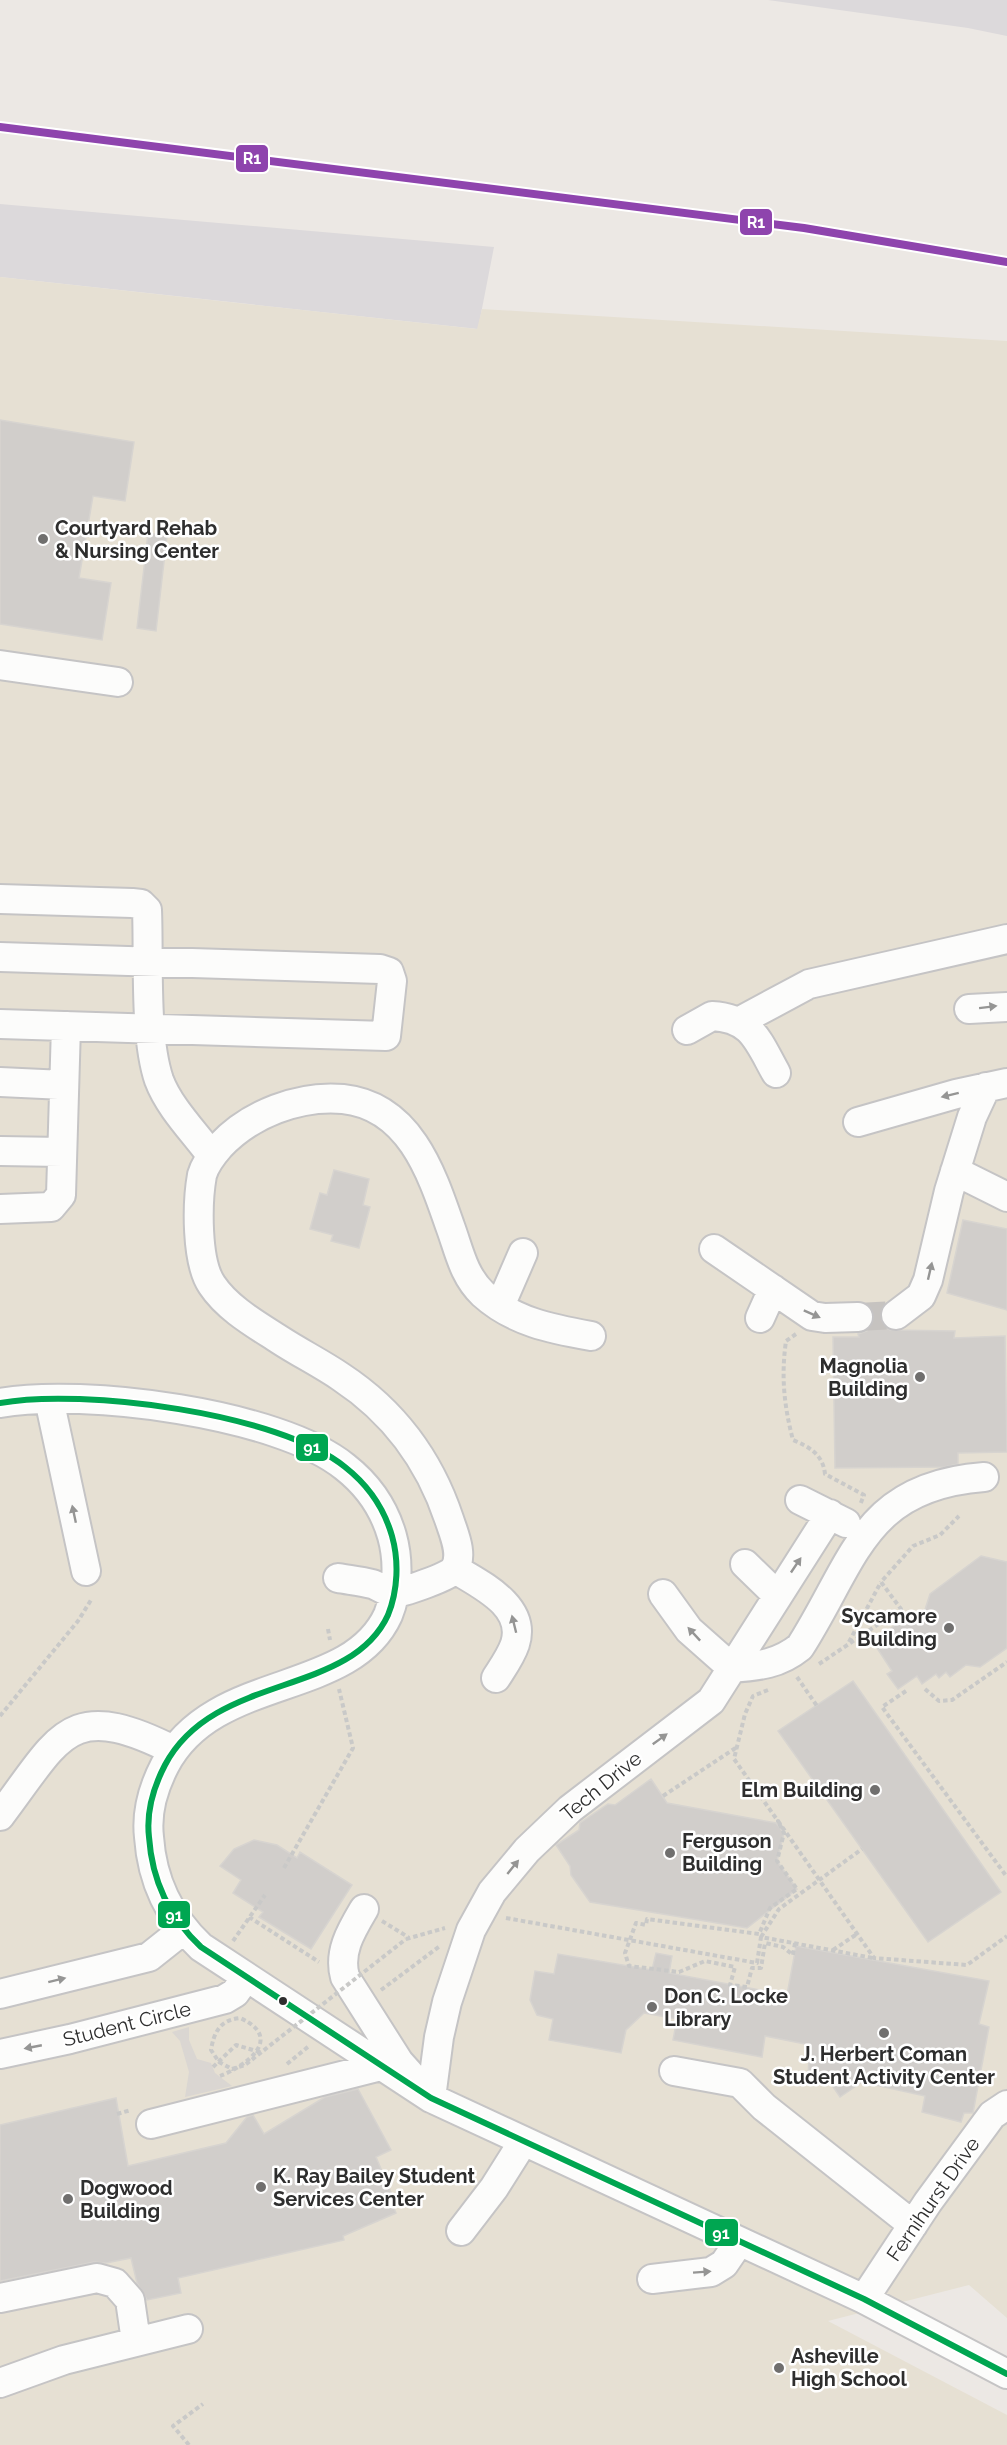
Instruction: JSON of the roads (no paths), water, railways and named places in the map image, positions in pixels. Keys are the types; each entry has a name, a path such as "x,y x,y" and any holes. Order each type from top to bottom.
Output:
{"street":[{"path":"0,664 118,682"},
{"path":"0,899 141,904 147,910 151,1028 159,1079 168,1097 211,1155"},
{"path":"740,1021 809,984 1007,939"},
{"path":"0,957 380,969 389,972 392,981 386,1035 0,1024"},
{"path":"969,1010 1007,1007"},
{"path":"687,1030 712,1016 740,1021 759,1042 776,1073"},
{"path":"0,1209 51,1207 61,1195 66,1026"},
{"path":"0,1083 64,1085"},
{"path":"858,1122 906,1107 996,1085"},
{"path":"896,1315 921,1296 928,1280 955,1171 972,1117 996,1085"},
{"path":"338,1578 370,1584 394,1593 440,1580 455,1569 458,1548 442,1497 420,1454 399,1426 341,1377 250,1321 212,1286 205,1272 200,1249 202,1174 211,1155 230,1136 255,1117 282,1107 342,1099 368,1105 391,1117 409,1134 423,1161 447,1218 461,1261 482,1293 518,1318 546,1328 591,1336"},
{"path":"0,1151 62,1152"},
{"path":"955,1171 1007,1197"},
{"path":"714,1249 812,1316 858,1317"},
{"path":"500,1306 523,1252"},
{"path":"760,1318 773,1289"},
{"path":"49,1399 86,1571"},
{"path":"0,1403 49,1399 135,1403 198,1413 292,1436 344,1466 372,1492 387,1521 396,1558 394,1593 387,1615 376,1632 357,1652 320,1672 218,1709 192,1729 173,1750 158,1778 149,1803 150,1857 159,1887 183,1930 220,1962 245,1979 431,2098 864,2299 1007,2374"},
{"path":"663,1594 689,1630 732,1668 771,1664 787,1658 800,1647 820,1615 843,1568 866,1534 892,1509 922,1489 959,1479 984,1477"},
{"path":"800,1500 866,1534"},
{"name":"Tech Drive","path":"431,2098 439,2037 461,1955 479,1914 498,1885 543,1833 599,1785 711,1701 830,1515"},
{"path":"745,1564 777,1595"},
{"path":"455,1569 496,1595 509,1609 516,1634 515,1644 496,1678"},
{"path":"0,1816 54,1744 66,1733 78,1728 118,1728 144,1736 173,1750"},
{"path":"364,1910 350,1933 345,1948 342,1964 345,1977 399,2062 431,2098"},
{"path":"0,1994 149,1957 183,1930"},
{"name":"Student Circle","path":"0,2054 70,2039 225,1999 234,1993 245,1979"},
{"path":"151,2124 381,2066"},
{"path":"674,2070 740,2083 764,2107 913,2225"},
{"name":"Fernihurst Drive","path":"864,2299 913,2225 992,2115 1007,2105"},
{"path":"461,2231 494,2188 523,2142"},
{"path":"652,2279 711,2272 724,2264 739,2242"},
{"path":"0,2298 97,2278 115,2283 130,2300 136,2341"},
{"path":"0,2383 64,2360 188,2329"}],"tunnel":[{"path":"858,1317 896,1315"}],"place":[{"name":"Courtyard Rehab & Nursing Center","path":"43,539"},
{"name":"Magnolia Building","path":"920,1377"},
{"name":"Sycamore Building","path":"949,1628"},
{"name":"Elm Building","path":"875,1790"},
{"name":"Ferguson Building","path":"670,1853"},
{"name":"Don C. Locke Library","path":"652,2007"},
{"name":"J. Herbert Coman Student Activity Center","path":"884,2033"},
{"name":"K. Ray Bailey Student Services Center","path":"261,2187"},
{"name":"Dogwood Building","path":"68,2199"},
{"name":"Asheville High School","path":"779,2368"}]}
